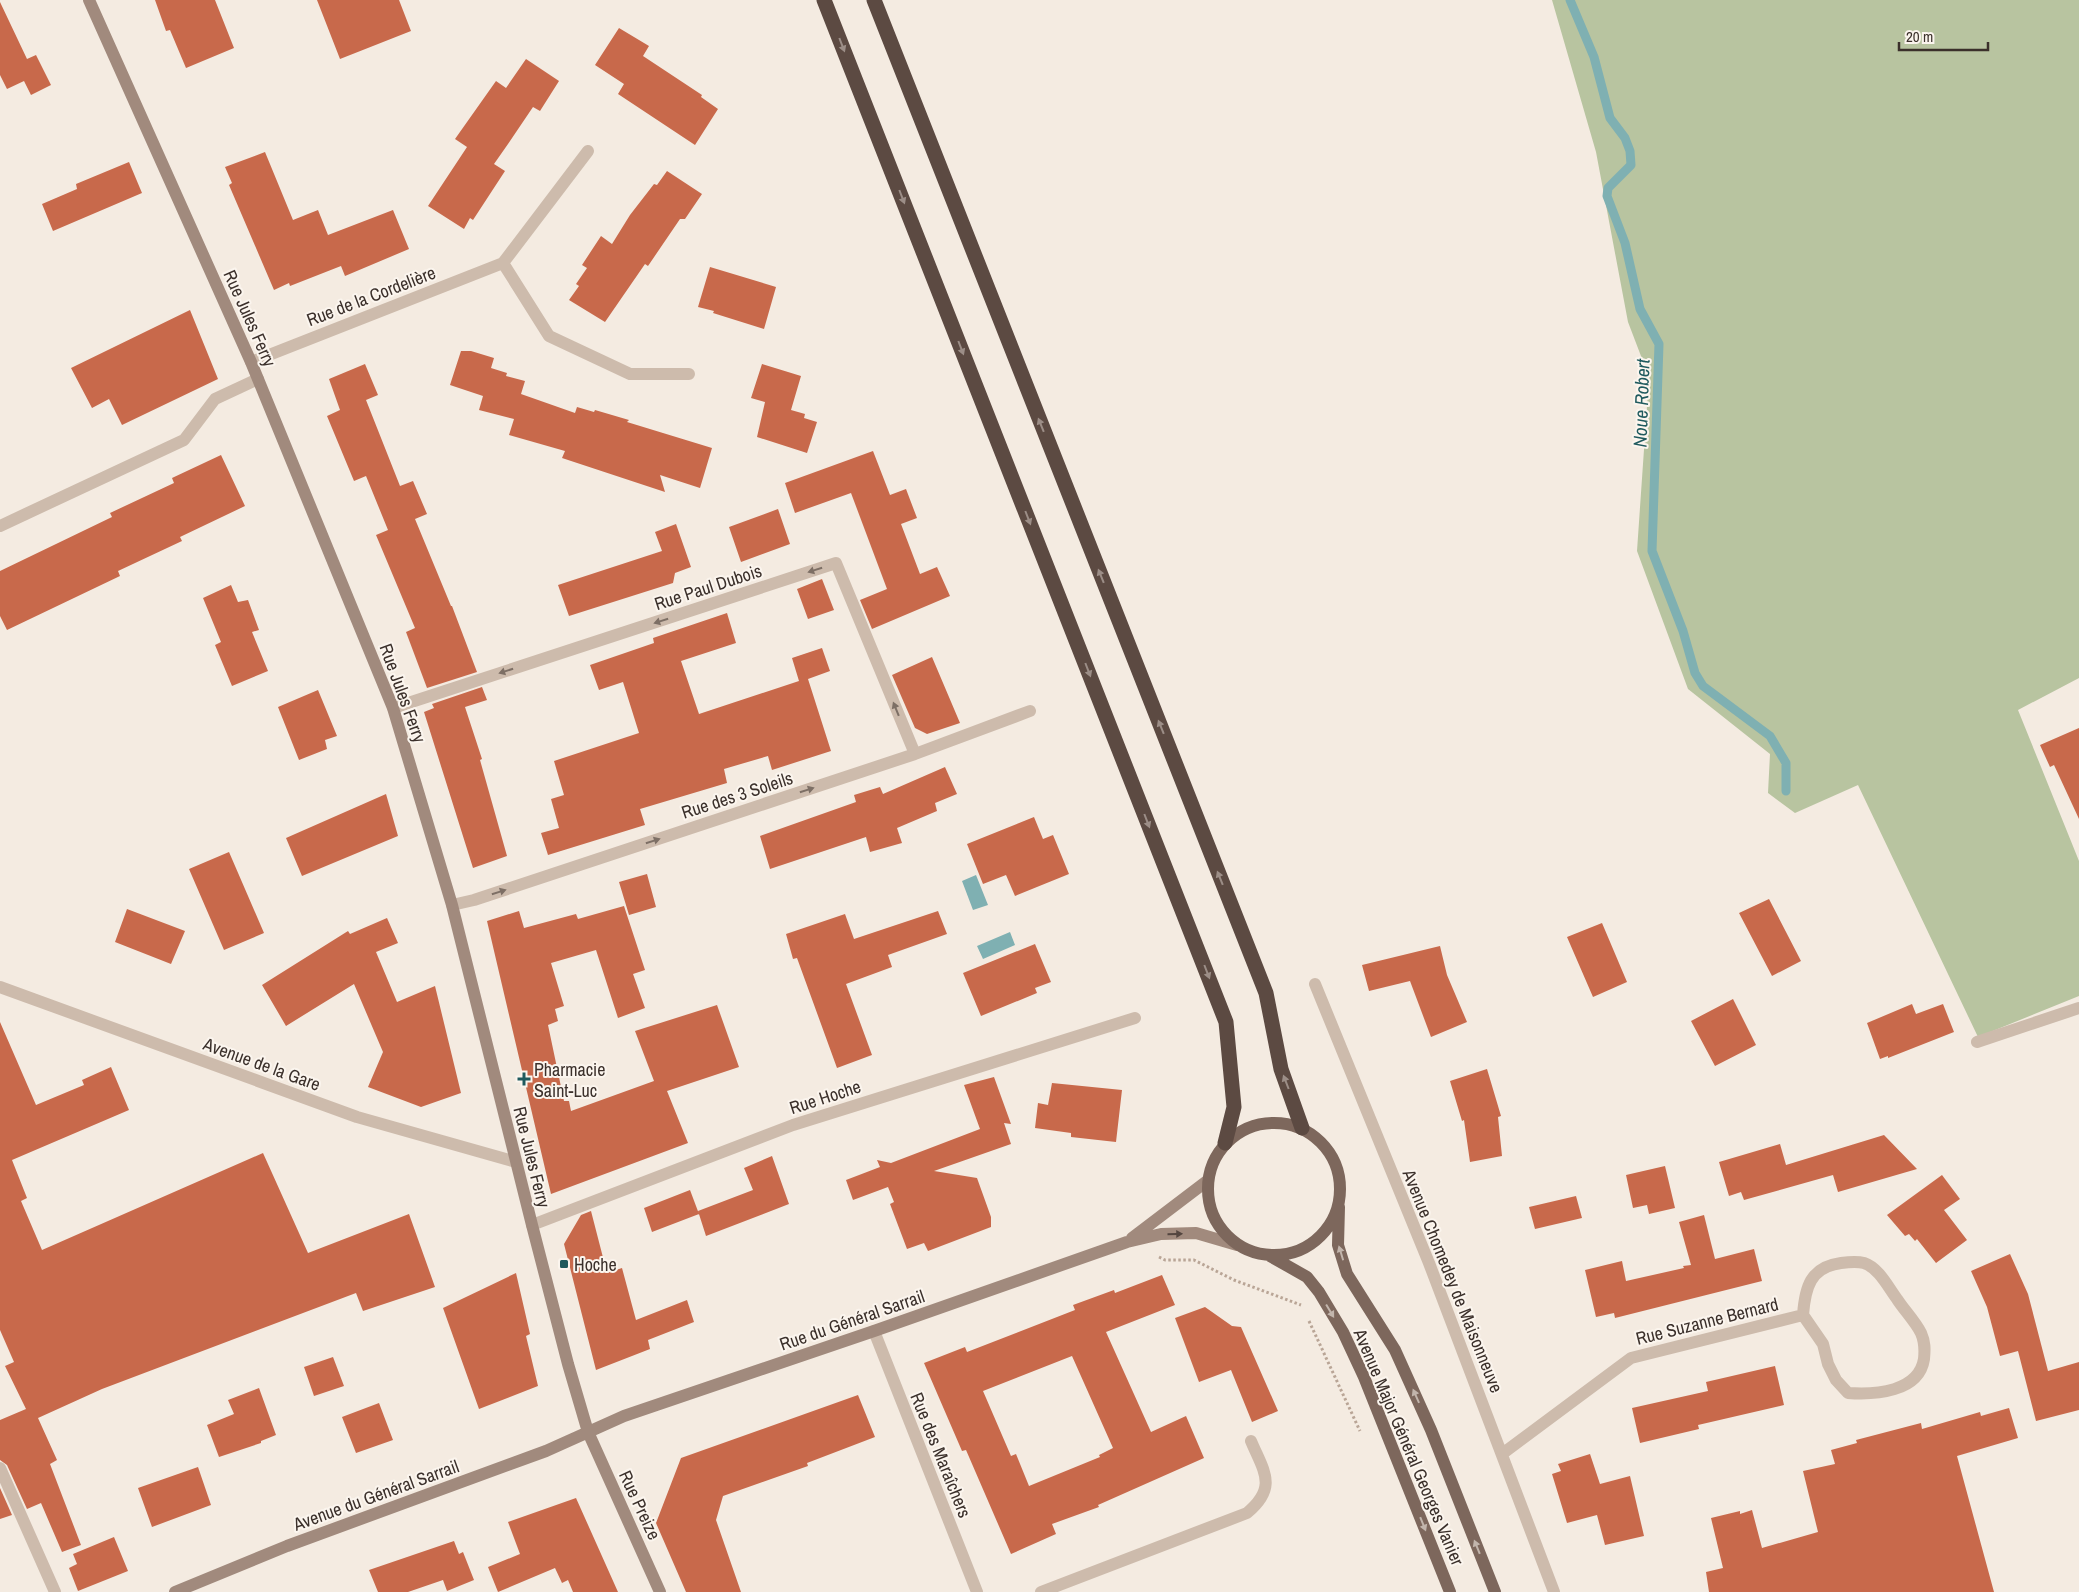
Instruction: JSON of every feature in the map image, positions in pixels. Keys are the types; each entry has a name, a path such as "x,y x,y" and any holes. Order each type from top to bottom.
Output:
{"highway":[{"path":"824,0 1226,1022 1234,1108 1225,1143"},
{"path":"874,0 1266,993 1281,1068 1302,1128"}],"main road":[{"path":"1339,1207 1328,1228 1317,1240 1303,1249 1287,1254 1270,1256 1252,1252 1236,1245 1223,1233 1214,1218 1208,1202 1207,1180 1213,1160 1225,1143 1241,1130 1261,1123 1282,1123 1302,1128 1322,1142 1335,1161 1341,1184 1338,1245 1348,1274 1395,1350 1431,1430 1496,1592"},
{"name":"Avenue Major Général Georges Vanier","path":"1270,1256 1307,1277 1319,1292 1343,1332 1364,1376 1450,1592"}],"street":[{"name":"Rue Jules Ferry","path":"89,0 251,362 393,708 452,905 532,1225 568,1364 588,1432"},
{"path":"588,151 504,263 549,336 630,374 688,374"},
{"name":"Rue de la Cordelière","path":"251,362 504,263"},
{"path":"0,526 184,440 215,399 258,379"},
{"name":"Rue Paul Dubois","path":"393,708 836,564 915,754"},
{"name":"Rue des 3 Soleils","path":"452,905 474,900 915,754 1030,711"},
{"name":"Avenue Chomedey de Maisonneuve","path":"1315,984 1429,1263 1554,1592"},
{"name":"Avenue de la Gare","path":"0,987 357,1116 516,1162"},
{"path":"1977,1042 2079,1008"},
{"name":"Rue Hoche","path":"532,1225 793,1125 1135,1018"},
{"name":"Rue du Général Sarrail","path":"1127,1242 1207,1180"},
{"name":"Rue du Général Sarrail","path":"588,1432 624,1416 874,1332 1127,1242 1161,1234 1196,1234 1236,1245"},
{"name":"Rue Suzanne Bernard","path":"1864,1263 1878,1273 1921,1332 1925,1347 1923,1363 1916,1376 1903,1386 1871,1394 1848,1393 1836,1380 1828,1364 1823,1344 1802,1315 1805,1291 1814,1275 1831,1264 1864,1263"},
{"name":"Rue Suzanne Bernard","path":"1502,1454 1631,1358 1802,1315"},
{"name":"Rue des Maraîchers","path":"874,1332 977,1592"},
{"name":"Avenue du Général Sarrail","path":"176,1592 287,1546 540,1453 588,1432"},
{"name":"Rue Preize","path":"588,1432 660,1592"},
{"path":"1041,1592 1247,1513 1259,1504 1265,1490 1267,1478 1251,1441"},
{"path":"0,1468 55,1592"}],"path":[{"path":"1127,1242 1165,1260 1194,1260 1234,1280 1302,1305 1363,1437"}],"green space":[{"path":"1552,0 2079,0 2079,678 2018,710 2079,861 2079,996 1978,1037 1858,785 1795,813 1768,793 1770,754 1688,689 1637,551 1649,377 1628,322 1596,152"}],"water":[{"path":"976,875 988,905 973,910 962,881"},
{"path":"1010,932 1015,945 983,959 977,946"}],"building":[{"path":"155,0 215,0 234,48 186,68 170,30 166,31"},
{"path":"317,0 399,0 411,31 340,59"},
{"path":"0,2 27,59 36,55 51,85 31,95 24,81 7,89 0,75"},
{"path":"619,28 649,46 643,56 702,95 701,97 718,109 695,145 618,94 624,84 595,65"},
{"path":"526,59 559,81 540,111 533,107 494,164 505,171 473,220 470,218 464,229 428,206 467,147 455,139 496,81 506,88"},
{"path":"265,152 293,220 318,210 328,235 393,210 409,249 345,276 341,266 290,286 289,283 274,290 229,185 232,183 225,167"},
{"path":"129,162 142,193 53,231 42,204 77,189 76,184"},
{"path":"667,171 702,194 685,219 680,219 648,266 645,264 605,322 569,300 579,286 576,284 587,268 582,265 601,236 612,244 630,215 654,184 657,185"},
{"path":"710,267 776,287 764,329 698,307"},
{"path":"190,310 218,379 122,425 109,399 92,408 71,368"},
{"path":"461,351 471,351 494,358 491,368 507,373 506,376 525,381 521,394 575,413 577,407 594,412 595,410 629,420 627,422 712,448 700,488 660,475 665,492 562,458 565,451 509,435 514,419 479,410 483,396 450,385"},
{"path":"365,364 378,395 366,400 400,486 413,481 427,514 415,519 452,606 477,672 427,688 406,632 415,628 376,535 388,530 366,476 354,481 327,416 340,410 329,379"},
{"path":"762,364 801,376 791,410 805,414 804,418 817,422 807,453 757,437 765,402 751,398"},
{"path":"873,451 890,495 906,489 917,518 901,524 920,574 937,567 950,596 872,629 860,600 887,589 851,493 795,513 785,483"},
{"path":"221,455 245,506 180,537 182,541 118,571 120,576 7,630 0,616 0,571 112,517 110,513 174,483 172,478"},
{"path":"778,509 790,544 741,562 729,527"},
{"path":"676,524 691,567 675,573 673,583 569,616 558,585 662,551 655,532"},
{"path":"822,579 834,610 808,619 797,589"},
{"path":"231,585 238,602 248,600 259,630 252,632 268,671 232,686 215,645 221,642 203,598"},
{"path":"727,613 736,643 681,661 699,714 799,681 792,658 822,648 830,671 808,679 831,751 772,770 768,756 724,769 727,783 640,809 645,825 548,855 541,833 559,828 551,799 564,795 554,761 639,733 623,682 599,690 590,665 654,643 653,638"},
{"path":"932,657 960,723 927,734 915,728 892,675"},
{"path":"482,687 487,700 465,707 482,759 480,760 507,856 473,868 424,712 434,708 432,704"},
{"path":"318,690 337,736 325,740 327,749 299,760 278,707"},
{"path":"2079,728 2079,819 2054,765 2050,767 2040,745"},
{"path":"945,767 957,794 935,803 937,811 897,828 902,843 870,852 866,837 770,869 760,836 856,802 854,795 880,787 883,794"},
{"path":"386,794 398,836 302,876 286,838"},
{"path":"1034,817 1043,839 1053,835 1069,874 1015,896 1006,875 983,884 967,844"},
{"path":"229,852 264,933 224,950 189,869"},
{"path":"647,874 656,907 629,915 619,882"},
{"path":"1769,899 1801,961 1772,976 1739,913"},
{"path":"624,906 645,970 633,974 645,1008 618,1018 596,950 551,963 564,1006 555,1009 558,1021 548,1025 564,1101 569,1101 571,1111 654,1081 635,1031 717,1005 739,1067 667,1091 688,1143 551,1194 487,921 519,911 524,928 576,914 578,919"},
{"path":"127,909 185,931 171,964 115,942"},
{"path":"938,911 947,934 888,955 892,967 846,984 872,1055 837,1068 797,958 793,959 786,934 845,914 854,939"},
{"path":"387,918 398,943 376,952 397,1002 435,986 461,1093 421,1107 368,1087 383,1052 354,984 286,1026 262,985 348,931 350,934"},
{"path":"1602,923 1627,982 1593,997 1567,937"},
{"path":"1035,944 1051,982 1035,988 1037,993 981,1016 963,973"},
{"path":"1440,946 1447,975 1467,1022 1431,1037 1410,981 1369,991 1362,965"},
{"path":"1733,999 1756,1045 1715,1066 1691,1021"},
{"path":"1912,1004 1916,1014 1943,1004 1954,1032 1888,1058 1888,1056 1880,1059 1867,1023"},
{"path":"0,1022 36,1105 84,1085 82,1080 111,1067 129,1110 12,1160 27,1198 21,1201 42,1250 263,1153 308,1253 409,1214 435,1287 363,1311 356,1293 102,1389 38,1418 57,1460 50,1464 81,1545 62,1552 41,1503 27,1509 7,1465 0,1460 0,1420 26,1409 5,1366 14,1362 0,1330"},
{"path":"1487,1069 1501,1116 1498,1117 1502,1156 1470,1162 1464,1120 1462,1121 1450,1081"},
{"path":"994,1077 1011,1124 1004,1123 1011,1144 934,1171 977,1178 991,1217 991,1227 928,1251 924,1243 907,1249 890,1204 894,1202 888,1187 853,1200 846,1180 880,1167 877,1160 891,1163 980,1129 964,1085"},
{"path":"1052,1083 1122,1090 1116,1142 1071,1137 1071,1133 1035,1128 1038,1103 1048,1105"},
{"path":"1884,1135 1917,1169 1838,1192 1833,1175 1744,1200 1741,1192 1729,1196 1719,1162 1780,1144 1786,1165"},
{"path":"772,1156 789,1204 706,1236 698,1211 753,1190 744,1168"},
{"path":"1665,1166 1675,1208 1649,1214 1647,1205 1633,1208 1626,1175"},
{"path":"1942,1175 1960,1199 1944,1210 1967,1240 1936,1263 1917,1239 1915,1241 1909,1234 1905,1236 1887,1215"},
{"path":"690,1190 699,1214 652,1232 644,1208"},
{"path":"1576,1196 1582,1218 1535,1229 1529,1207"},
{"path":"591,1211 607,1273 622,1268 636,1320 687,1300 694,1322 648,1340 650,1349 596,1370 564,1244 581,1215"},
{"path":"1704,1215 1715,1259 1754,1249 1762,1281 1615,1318 1614,1313 1596,1317 1585,1270 1622,1261 1626,1281 1691,1265 1679,1222"},
{"path":"2010,1254 2028,1294 2048,1371 2079,1362 2079,1410 2036,1421 2018,1351 2000,1356 1987,1307 1971,1271"},
{"path":"516,1273 530,1334 526,1336 538,1386 479,1409 443,1308"},
{"path":"1162,1275 1175,1305 1106,1332 1151,1432 1186,1416 1204,1458 1098,1505 1099,1507 1052,1524 1056,1534 1011,1554 966,1450 962,1451 924,1363 965,1347 967,1352 1075,1310 1073,1305 1114,1290 1115,1293","holes":["1072,1356 1113,1448 1099,1455 1100,1457 1029,1486 1016,1454 1011,1456 983,1391"]},
{"path":"1205,1307 1232,1326 1241,1327 1278,1411 1252,1422 1231,1370 1199,1382 1175,1318"},
{"path":"333,1357 344,1386 314,1396 304,1367"},
{"path":"1775,1366 1784,1405 1698,1425 1699,1429 1640,1443 1632,1408 1708,1391 1706,1382"},
{"path":"259,1388 276,1435 261,1441 261,1443 219,1457 207,1425 234,1414 228,1400"},
{"path":"858,1395 875,1437 807,1463 808,1466 723,1496 716,1520 741,1592 686,1592 656,1523 681,1458"},
{"path":"379,1403 393,1440 356,1453 342,1417"},
{"path":"2009,1408 2018,1438 1957,1456 1994,1592 1709,1592 1706,1572 1723,1568 1711,1518 1740,1511 1740,1514 1752,1510 1762,1548 1818,1532 1803,1471 1835,1464 1831,1450 1857,1443 1856,1440 1921,1423 1922,1429 1980,1412 1981,1416"},
{"path":"1590,1454 1600,1484 1630,1476 1644,1536 1605,1545 1597,1515 1567,1523 1552,1474 1561,1471 1558,1464"},
{"path":"198,1467 211,1505 152,1527 138,1488"},
{"path":"0,1488 12,1515 0,1519"},
{"path":"576,1498 618,1592 573,1592 568,1580 562,1583 555,1568 498,1592 488,1567 520,1554 508,1522"},
{"path":"114,1537 128,1571 78,1591 69,1568 77,1564 73,1554"},
{"path":"454,1541 459,1554 463,1552 474,1580 447,1591 443,1580 408,1592 378,1592 369,1570"}],"waterway":[{"name":"Noue Robert","path":"1570,0 1594,57 1610,118 1625,138 1630,151 1631,165 1608,188 1607,196 1625,243 1640,309 1659,344 1652,551 1683,631 1695,673 1703,686 1770,736 1786,763 1786,791"}],"place":[{"name":"Pharmacie Saint-Luc","path":"524,1079"},
{"name":"Hoche","path":"564,1264"}]}
